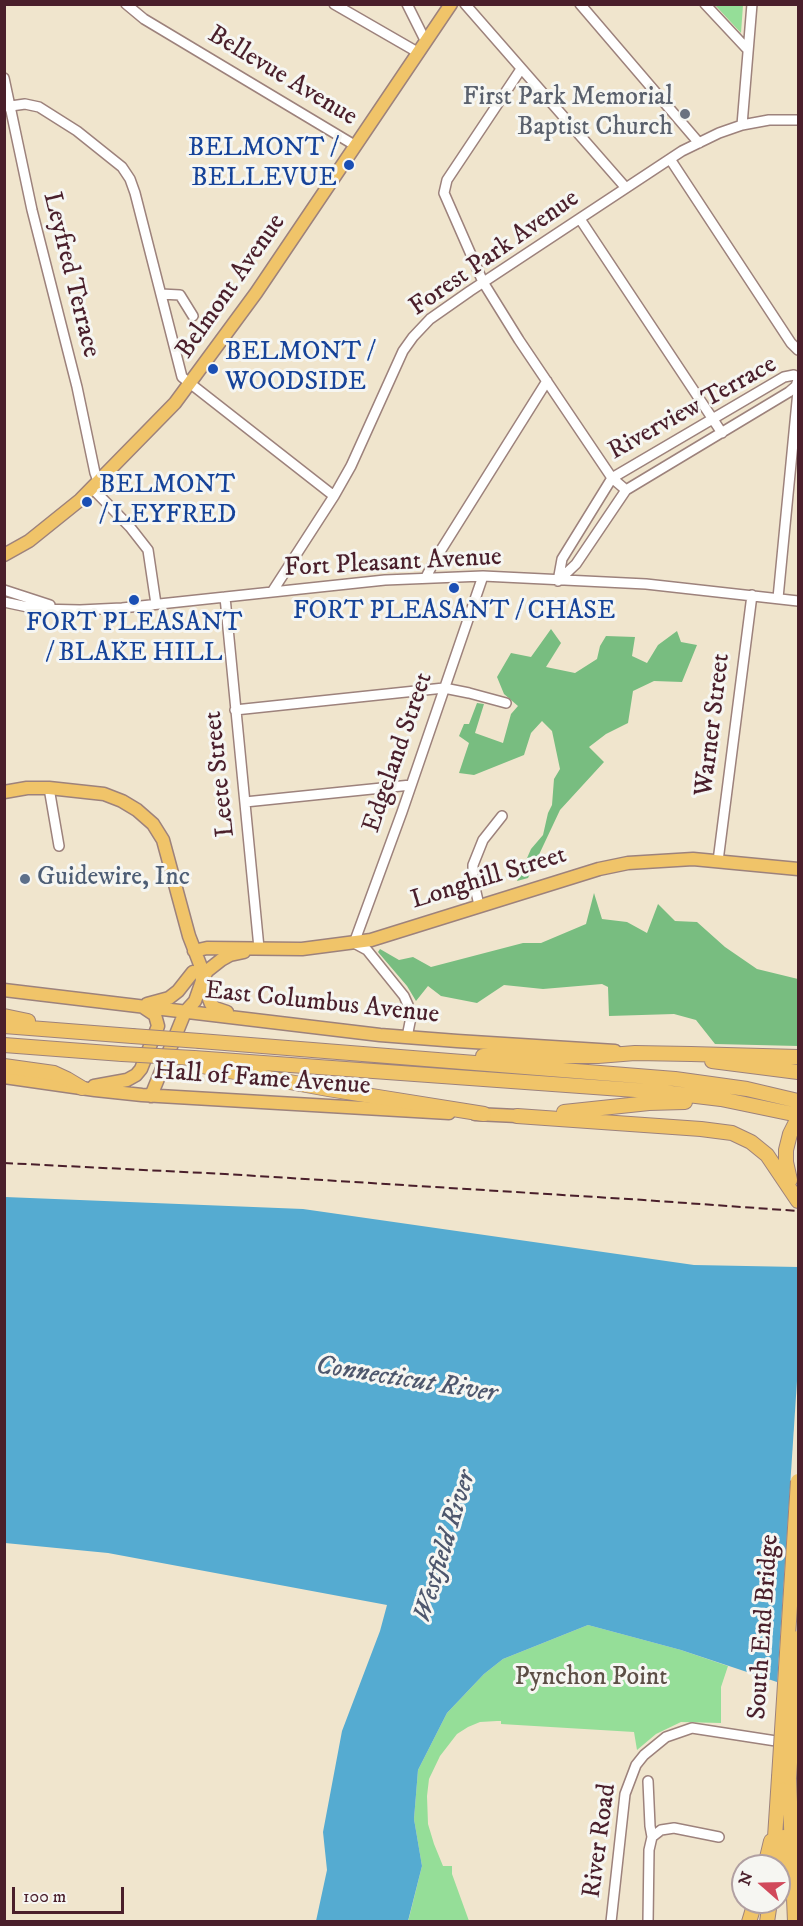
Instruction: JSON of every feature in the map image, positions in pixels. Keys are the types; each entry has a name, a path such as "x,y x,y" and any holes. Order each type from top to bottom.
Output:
{"highway":[{"path":"4,1016 74,1031"},
{"path":"4,1026 675,1078 740,1088 798,1101"},
{"path":"4,1045 193,1061 663,1092 721,1099 798,1116 786,1150 786,1162 796,1195"},
{"path":"367,1053 580,1056 635,1053 798,1057"},
{"path":"659,1054 798,1072"},
{"path":"193,1061 338,1091 484,1114"},
{"path":"4,1066 54,1073 82,1088"},
{"path":"517,1116 671,1102 778,1110"},
{"path":"517,1116 732,1133 762,1150 796,1195"},
{"name":"South End Bridge","path":"784,1777 798,1481"},
{"name":"South End Bridge","path":"784,1777 798,1638"},
{"path":"768,1854 784,1777"},
{"path":"781,1854 784,1777"},
{"path":"784,1777 795,1922"},
{"path":"774,1854 776,1819"}],"main road":[{"name":"Belmont Avenue","path":"4,555 49,526 95,484 190,385 256,293 451,4"},
{"path":"4,783 27,788"},
{"path":"4,792 27,788 49,788 92,792 114,797 137,810 153,824 163,840 194,951 201,967 197,976 195,1002 185,1012 151,1096"},
{"name":"Longhill Street","path":"194,951 207,948 302,949 354,943 628,862 683,859 798,869"},
{"path":"139,1006 169,998 197,976 230,955 260,948"},
{"path":"197,976 215,1008 250,1019"},
{"name":"East Columbus Avenue","path":"9,989 407,1037 635,1053"},
{"path":"82,1088 123,1082 133,1077 141,1069 158,1026 153,1013 139,1006"},
{"name":"Hall of Fame Avenue","path":"4,1077 151,1096 517,1116"}],"street":[{"name":"Bellevue Avenue","path":"126,4 144,19 356,146"},
{"path":"334,4 422,47"},
{"path":"407,4 422,47"},
{"path":"465,4 626,188"},
{"path":"580,4 699,142"},
{"path":"705,4 748,50"},
{"path":"742,125 752,4"},
{"path":"521,69 447,180 443,190 483,282 519,340 612,478 626,490"},
{"name":"Leyfred Terrace","path":"4,78 7,106 77,387 95,473 95,484"},
{"path":"7,106 25,104 39,107 63,121 122,167 135,193 180,374 190,385 334,496"},
{"name":"Forest Park Avenue","path":"272,592 334,496 362,443 394,369 408,344 436,314 699,142 742,125 769,120 798,120"},
{"path":"670,159 791,343 798,350"},
{"path":"580,219 722,432"},
{"path":"161,294 180,295 193,316"},
{"name":"Riverview Terrace","path":"794,375 798,378 795,386 789,392 626,490 576,564 558,581 562,560 612,478 784,377 794,375"},
{"path":"426,578 436,558 547,381"},
{"path":"778,598 798,391"},
{"path":"95,484 148,550 156,604"},
{"name":"Fort Pleasant Avenue","path":"4,602 38,609 80,610 426,578 483,576 646,584 798,601"},
{"name":"Edgeland Street","path":"354,943 483,576"},
{"name":"Fort Pleasant Avenue","path":"4,590 61,609"},
{"name":"Warner Street","path":"718,861 752,595"},
{"name":"Leete Street","path":"225,597 260,948"},
{"path":"236,710 444,688 506,703"},
{"path":"245,802 411,786"},
{"path":"49,788 59,846"},
{"path":"479,905 472,879 473,865 483,840 502,816"},
{"path":"354,943 367,950 404,996 411,1017 407,1037"},
{"name":"River Road","path":"611,1922 625,1794 636,1765 644,1755 666,1737 692,1728 776,1741 798,1748"},
{"path":"648,1781 652,1837 649,1850 648,1922"},
{"path":"652,1837 659,1832 674,1828 719,1837"}],"green space":[{"path":"715,5 743,5 741,33"},
{"path":"551,629 561,643 546,667 575,673 597,659 600,646 606,636 635,637 632,656 647,663 658,645 677,631 681,642 697,645 682,682 654,681 633,691 628,723 606,734 589,747 604,762 560,810 528,878 517,881 531,849 543,835 552,805 554,779 560,769 552,731 542,721 531,733 524,755 474,775 459,773 469,743 459,736 464,724 469,724 477,703 484,704 475,733 503,743 511,714 518,706 504,694 497,677 511,653 531,657"},
{"path":"594,893 602,919 627,922 647,933 658,904 675,921 697,922 725,947 757,969 798,979 798,1046 715,1044 696,1020 674,1014 609,1016 608,987 602,984 543,989 504,985 477,1003 441,996 428,986 416,1001 407,986 378,952 380,949 399,960 413,957 431,967 523,943 541,943 586,924"},
{"name":"Pynchon Point","path":"588,1625 681,1650 728,1666 721,1687 721,1723 681,1722 656,1734 637,1750 634,1732 501,1724 501,1721 480,1722 468,1727 457,1734 440,1756 429,1779 427,1796 428,1824 434,1844 443,1866 452,1866 452,1874 469,1921 408,1922 422,1866 414,1819 418,1770 447,1713 484,1674 503,1659"}],"water":[{"path":"5,1197 303,1209 694,1265 798,1267 798,1689 681,1650 588,1625 503,1659 484,1674 447,1713 418,1770 414,1819 422,1866 408,1921 316,1921 327,1870 323,1832 342,1731 380,1631 387,1605 108,1553 5,1543"}],"pier":[{"path":"798,1366 798,1692 777,1685"}],"railway":[{"path":"4,1163 225,1174 798,1211"}],"place":[{"name":"First Park Memorial Baptist Church","path":"685,114"},
{"name":"BELMONT / BELLEVUE","path":"349,165"},
{"name":"BELMONT / WOODSIDE","path":"213,369"},
{"name":"BELMONT / LEYFRED","path":"87,502"},
{"name":"FORT PLEASANT / CHASE","path":"454,588"},
{"name":"FORT PLEASANT / BLAKE HILL","path":"134,600"},
{"name":"Guidewire, Inc","path":"25,879"}],"water label":[{"name":"Connecticut River","path":"406,1381"},
{"name":"Westfield River","path":"446,1547"}]}
